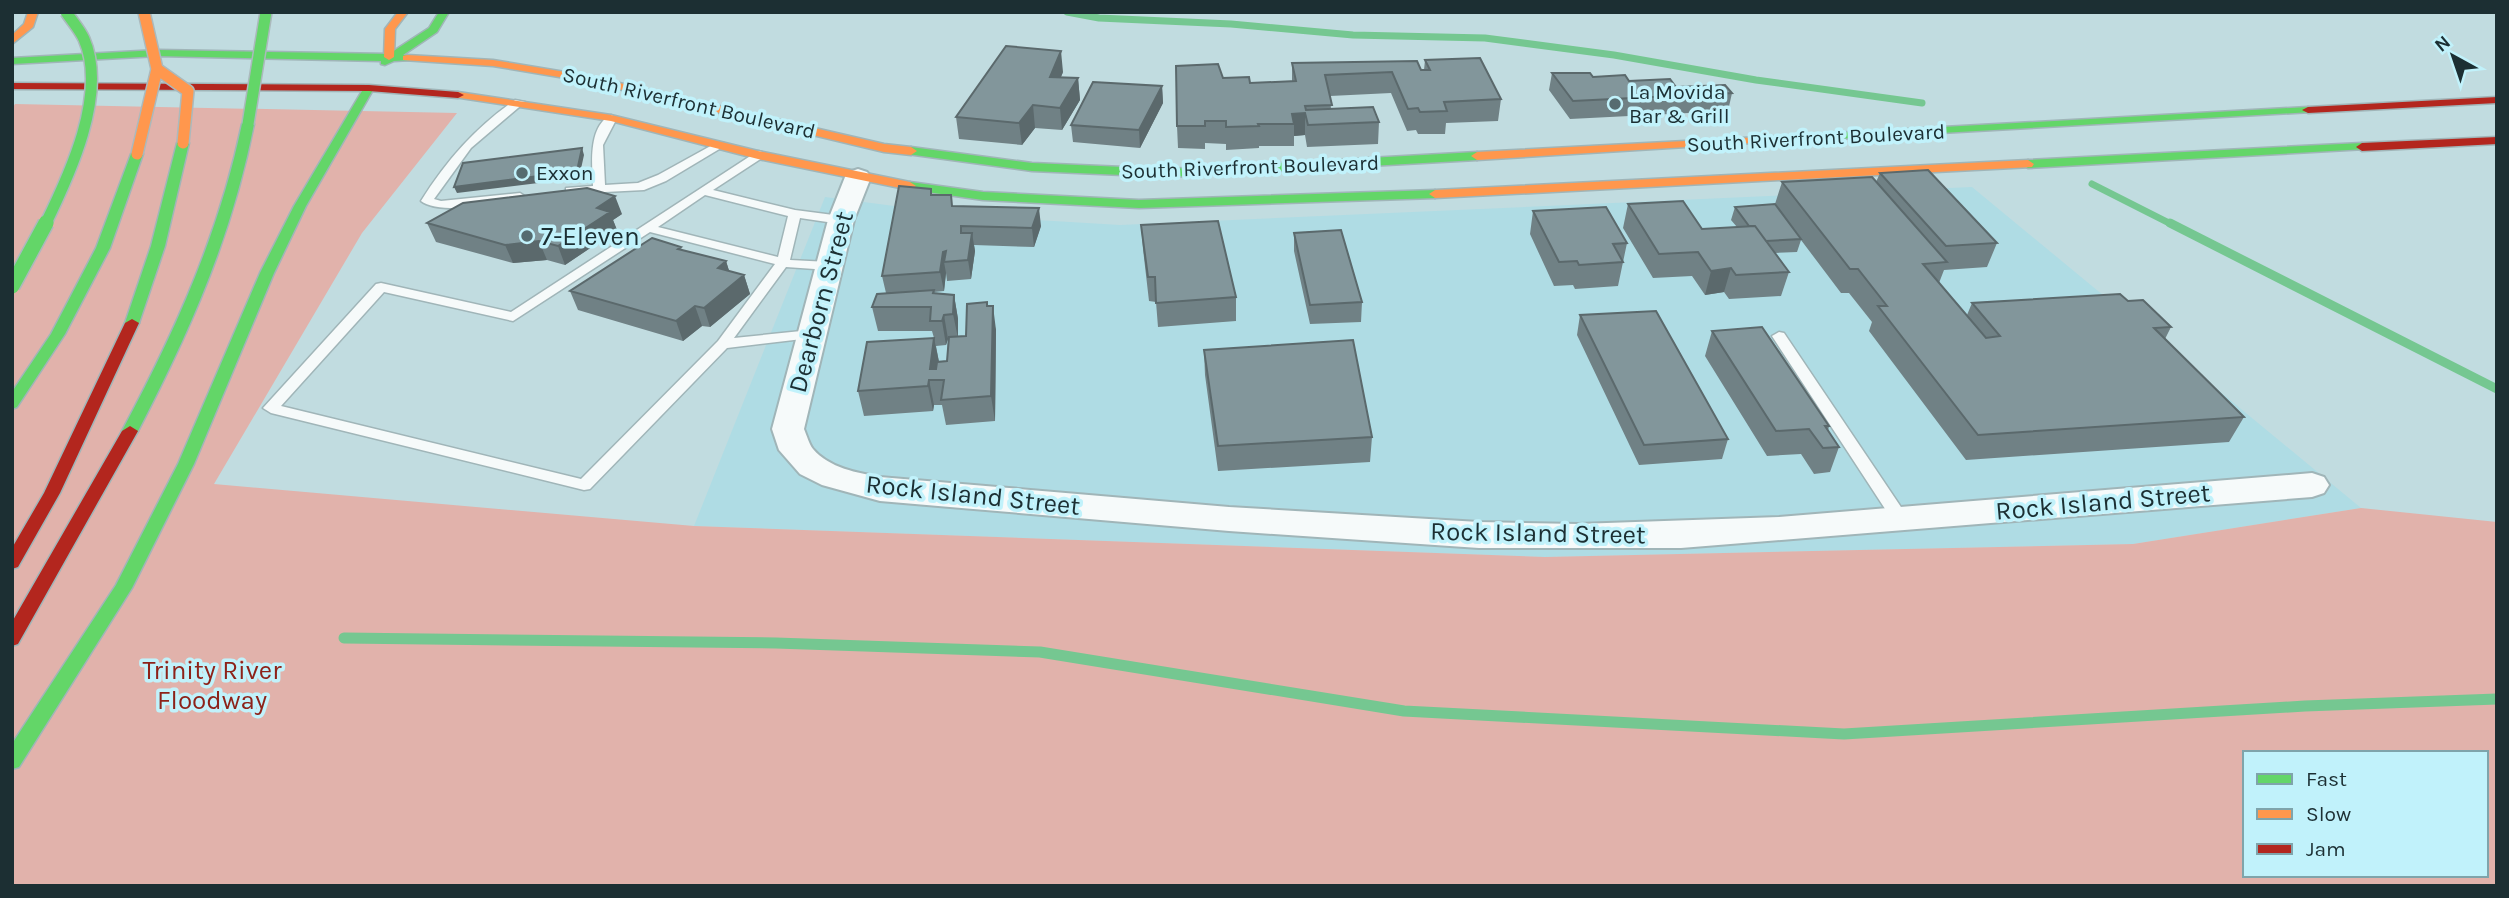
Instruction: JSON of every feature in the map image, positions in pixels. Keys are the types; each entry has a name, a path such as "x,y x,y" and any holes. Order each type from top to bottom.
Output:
{"main road":[{"path":"12,41 29,25 33,12"},
{"path":"12,286 55,208 73,165 84,123 91,66 82,30 66,12"},
{"path":"12,404 58,334 103,248 137,154 157,69 145,12"},
{"path":"12,639 102,485 177,343 210,267 228,222 242,172 266,12"},
{"path":"389,57 390,29 403,12"},
{"path":"12,761 123,588 186,464 267,273 300,206 389,57 433,30 444,12"},
{"name":"South Riverfront Boulevard","path":"12,61 158,53 389,57 493,63 546,71 653,94 884,148 1032,167 1169,173 2497,100"},
{"path":"12,563 52,494 139,308 162,233 183,143 188,90 157,69"},
{"name":"South Riverfront Boulevard","path":"12,86 369,88 519,102 611,118 858,177 983,196 1139,204 1345,200 2497,140"},
{"path":"611,118 653,94"},
{"path":"1793,139 1822,174"},
{"path":"858,177 884,148"}],"street":[{"name":"Dearborn Street","path":"788,429 841,220 858,177"},
{"name":"Rock Island Street","path":"788,429 797,452 814,466 842,480 880,489 1135,512 1479,535 1681,535 2312,485"}],"lane":[{"path":"519,102 486,123 454,157 427,201 441,205 534,195"},
{"path":"600,188 597,145 611,118"},
{"path":"560,192 639,187 720,145"},
{"path":"758,155 513,317 381,287 271,408 584,485 723,344 783,262 795,214"},
{"path":"704,191 795,214 841,220"},
{"path":"648,228 783,262 829,266"},
{"path":"723,344 811,334"},
{"path":"1779,336 1899,517"}],"shaded area":[{"path":"1972,187 2361,508 2133,544 1545,557 694,526 825,197 971,216 1120,225"}],"green space":[{"name":"Trinity River Floodway","path":"15,104 457,113 362,233 214,484 694,526 1545,557 2133,544 2361,508 2497,522 2497,886 12,886 12,109"}],"building":[{"path":"1006,46 1061,51 1050,77 1078,78 1060,108 1033,105 1019,123 956,117"},
{"path":"1480,58 1501,99 1444,102 1447,111 1420,112 1418,108 1408,109 1392,72 1325,75 1332,105 1305,106 1306,110 1373,107 1379,122 1308,125 1305,113 1292,114 1294,124 1226,127 1226,121 1205,121 1205,126 1177,126 1176,66 1218,64 1223,78 1249,77 1250,83 1296,81 1292,63 1417,61 1421,70 1430,70 1425,60"},
{"path":"1552,73 1590,73 1593,77 1625,75 1629,81 1670,79 1676,87 1725,85 1732,93 1573,101"},
{"path":"1093,82 1162,86 1139,130 1071,125"},
{"name":"Exxon","path":"582,148 577,171 454,187 463,163"},
{"path":"1928,170 1997,243 1946,246 1880,173"},
{"path":"1872,177 1947,262 1923,264 1986,338 2000,336 1972,303 2120,294 2128,301 2143,300 2171,327 2154,328 2244,417 1978,435 1878,306 1887,306 1858,269 1850,269 1782,182"},
{"path":"899,186 931,189 931,195 951,195 952,206 1039,208 1032,228 961,226 961,233 972,233 968,260 944,262 946,251 943,252 940,272 882,276"},
{"path":"587,188 615,196 597,208 610,212 558,246 539,241 505,245 427,223 463,203"},
{"path":"1683,201 1702,229 1755,226 1789,272 1736,275 1731,268 1711,271 1698,252 1659,254 1628,204"},
{"path":"1775,204 1801,239 1766,241 1755,226 1749,226 1735,207"},
{"path":"1606,207 1627,243 1613,244 1623,262 1579,265 1577,261 1559,262 1533,211"},
{"path":"1218,221 1236,297 1156,303 1155,277 1148,277 1141,225"},
{"path":"1341,230 1362,302 1310,305 1294,233"},
{"path":"652,238 681,247 678,249 726,261 718,268 744,275 704,308 695,306 676,321 570,291"},
{"path":"934,290 933,293 954,295 953,314 944,315 942,321 930,321 931,307 872,307 877,294"},
{"path":"987,302 987,306 993,306 991,396 941,400 944,380 929,380 928,386 858,391 867,342 934,338 930,369 936,369 937,362 947,361 949,337 966,336 967,304"},
{"path":"1656,311 1728,439 1644,445 1580,315"},
{"path":"1762,327 1829,426 1825,426 1839,447 1823,448 1809,429 1776,431 1712,331"},
{"path":"1353,340 1372,437 1218,446 1204,350"}],"waterway":[{"path":"1067,12 1099,18 1231,24 1353,35 1485,38 1614,55 1756,80 1922,103"},
{"path":"2092,184 2173,225"},
{"path":"2170,223 2497,389"},
{"path":"344,638 776,643 1040,652 1404,711 1844,734 2305,706 2497,699"}],"traffic: fast":[{"path":"12,286 63,188 78,149 88,110 91,73 84,40 66,12"},
{"path":"248,124 266,12"},
{"path":"385,62 433,30 444,12"},
{"path":"12,61 158,53 407,58"},
{"path":"12,761 123,588 186,464 267,273 300,206 369,88"},
{"path":"1798,138 2308,110"},
{"path":"130,431 169,356 217,244 240,165 248,124"},
{"path":"132,323 158,246 183,143"},
{"path":"2028,164 2362,147"},
{"path":"911,151 1032,167 1169,173 1477,156"},
{"path":"12,404 58,334 103,248 137,154"},
{"path":"910,186 983,196 1139,204 1435,194"}],"traffic: slow":[{"path":"12,41 29,25 33,12"},
{"path":"137,154 157,69 144,12"},
{"path":"389,57 390,29 403,12"},
{"path":"407,58 493,63 589,79 884,148 911,151"},
{"path":"157,69 188,91 183,143"},
{"path":"458,95 611,118 758,155 910,186"},
{"path":"1477,156 1798,138"},
{"path":"1435,194 2028,164"}],"traffic: jam":[{"path":"12,86 369,88 458,95"},
{"path":"2308,110 2497,100"},
{"path":"2362,147 2497,140"},
{"path":"12,563 52,493 132,323"},
{"path":"12,639 130,431"}],"place":[{"name":"La Movida Bar & Grill","path":"1615,104"},
{"name":"Exxon","path":"522,173"},
{"name":"7-Eleven","path":"527,236"}]}
